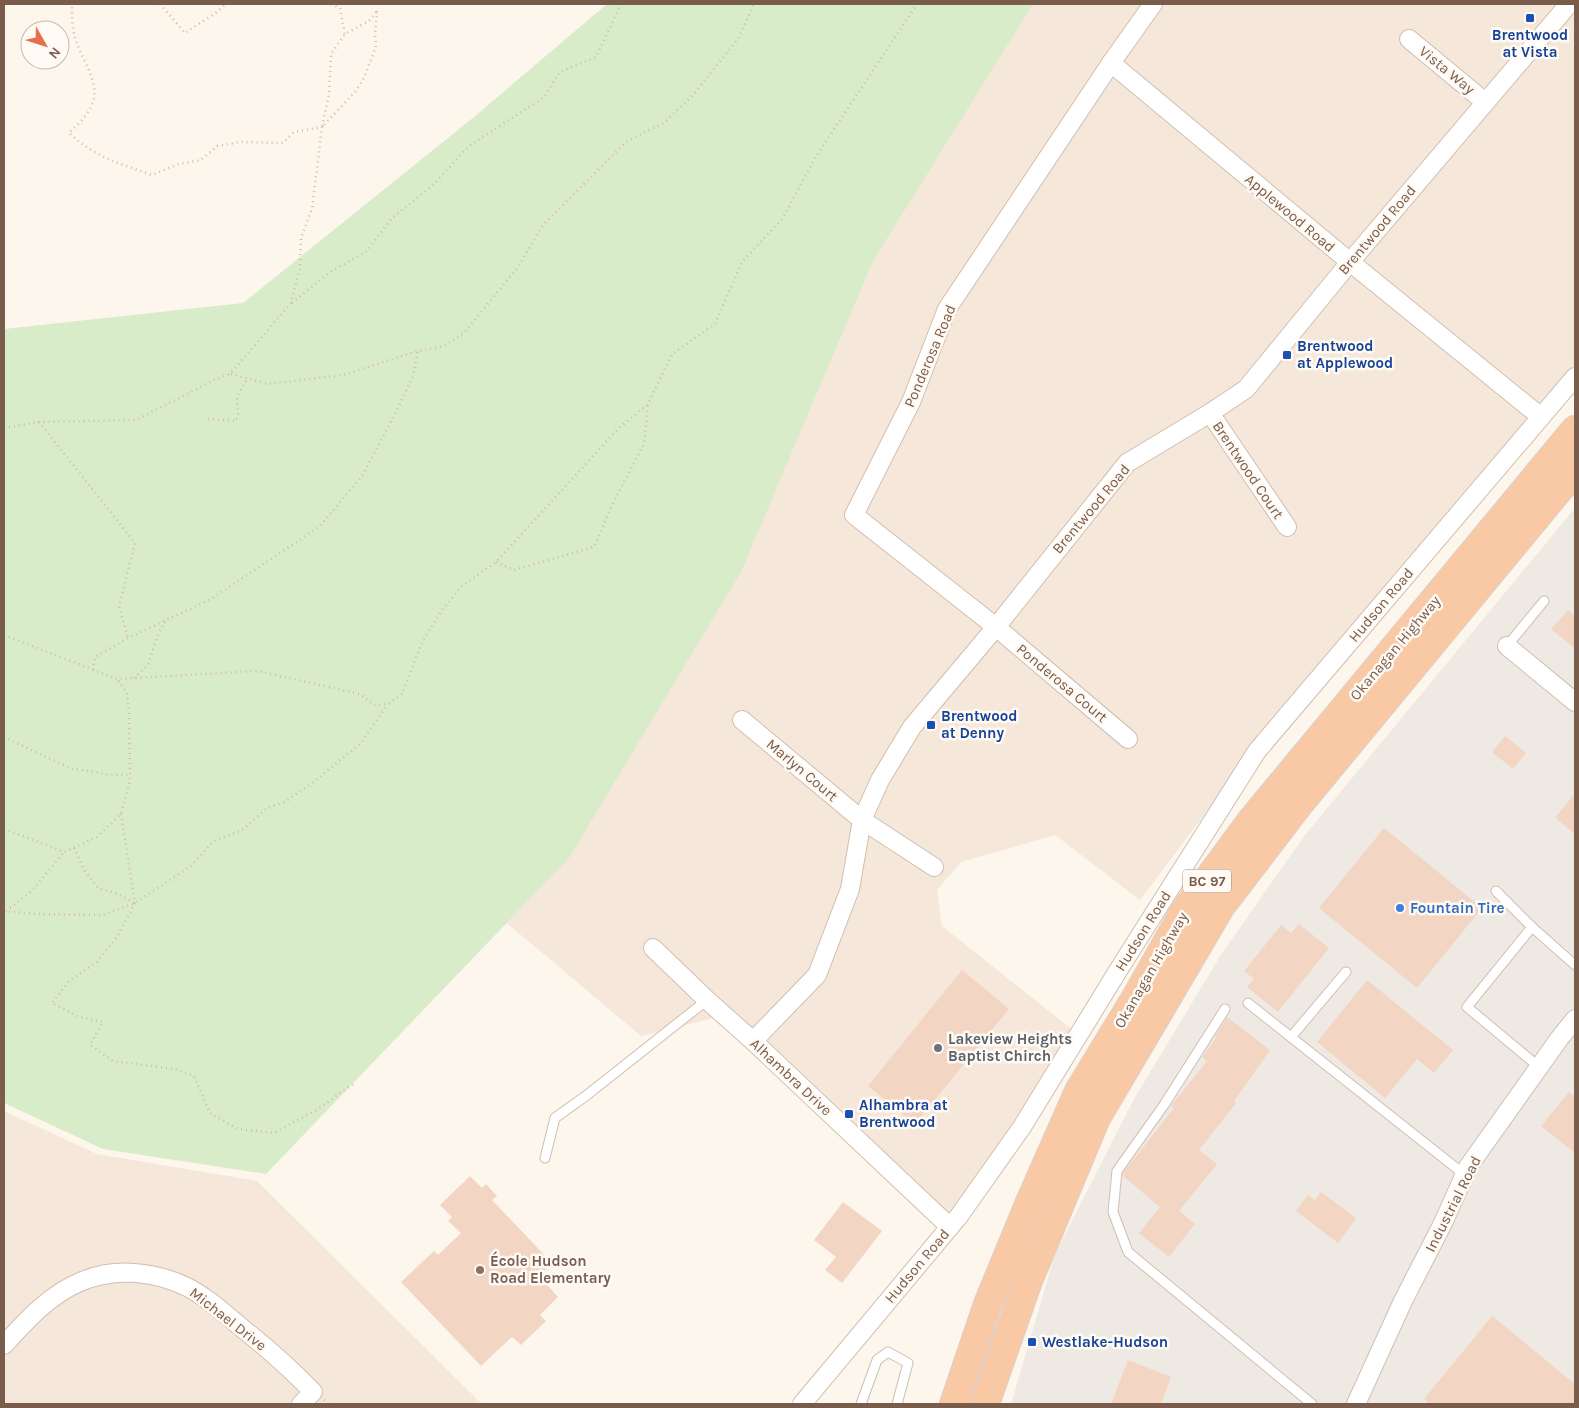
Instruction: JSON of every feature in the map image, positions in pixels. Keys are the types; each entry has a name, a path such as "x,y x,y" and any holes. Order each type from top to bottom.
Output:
{"highway":[{"name":"Okanagan Highway","path":"954,1404 988,1304 1079,1091 1137,996 1185,911 1252,820 1575,430"},
{"name":"Okanagan Highway","path":"985,1404 1028,1281 1096,1118 1221,906 1299,804 1575,470"}],"street":[{"name":"Ponderosa Road","path":"996,627 854,515 911,402 947,310 1111,63 1153,4"},
{"name":"Brentwood Road","path":"754,1041 817,975 850,890 862,820 880,780 912,727 996,627 1127,463 1246,389 1350,262 1569,4"},
{"name":"Vista Way","path":"1409,39 1485,102"},
{"name":"Applewood Road","path":"1111,63 1350,262 1541,417"},
{"name":"Hudson Road","path":"804,1403 950,1227 1022,1127 1257,750 1575,377"},
{"name":"Brentwood Court","path":"1210,413 1287,527"},
{"name":"Ponderosa Court","path":"996,627 1128,738"},
{"path":"1507,646 1575,702"},
{"name":"Marlyn Court","path":"742,720 862,820 934,867"},
{"name":"Alhambra Drive","path":"653,948 706,1000 754,1041 950,1227"},
{"name":"Industrial Road","path":"1356,1404 1403,1301 1444,1221 1468,1167 1575,1019"},
{"name":"Michael Drive","path":"4,1345 45,1303 80,1282 113,1272 136,1272 162,1278 186,1287 210,1302 253,1336 307,1398"}],"lane":[{"path":"1507,646 1544,602"},
{"path":"1496,891 1532,927 1575,965"},
{"path":"1532,927 1467,1007 1539,1067"},
{"path":"1291,1037 1346,972"},
{"path":"545,1158 555,1118 587,1095 706,1000"},
{"path":"1248,1003 1465,1175"},
{"path":"1225,1008 1164,1105 1117,1172 1113,1212 1128,1252 1312,1404"},
{"path":"861,1404 877,1360 888,1352 908,1363 897,1404"}],"path":[{"path":"72,4 72,23 78,46 88,65 94,98 84,117 69,133 80,144 101,157 152,175 180,164 201,160 217,146 240,142 283,142 294,132 322,127 355,92 363,80 376,47 377,12 369,21 345,34 331,54 329,94 322,127 312,209 301,238 300,267 291,303"},
{"path":"160,4 185,32 217,12 226,4"},
{"path":"331,4 340,8 345,34"},
{"path":"4,428 39,422 136,420 206,384 230,374 291,303 330,272 367,252 392,218 432,186 469,146 543,98 560,72 596,57 621,4"},
{"path":"230,374 268,384 342,375 418,351 444,346 464,333 518,267 543,225 626,142 665,122 694,95 738,39 754,4"},
{"path":"496,562 514,570 594,546 615,499 644,444 648,404 672,354 715,324 742,262 783,218 815,158 917,4"},
{"path":"93,670 95,657 128,638 211,599 319,527 362,476 410,383 418,351"},
{"path":"208,419 236,421 238,414 237,397 247,379"},
{"path":"5,911 38,914 103,915 135,903 191,866 214,841 242,830 267,808 286,801 311,784 361,743 388,704 402,694 423,640 442,610 462,586 496,562 618,429 648,404"},
{"path":"39,422 135,543 119,606 128,638"},
{"path":"133,678 148,665 157,638 166,620"},
{"path":"4,635 117,679 258,671 360,694 374,705 388,704"},
{"path":"117,679 127,693 130,782 121,814 135,903 117,937 97,962 69,981 52,1003 80,1017 103,1022 90,1045 113,1062 175,1069 194,1076 210,1113 238,1129 274,1133 318,1109 353,1084"},
{"path":"4,737 72,769 90,770 111,775 130,775"},
{"path":"5,911 32,891 64,852 97,837 121,814"},
{"path":"4,829 64,852"},
{"path":"74,848 85,871 98,888 118,894 135,903"}],"shaded area":[{"path":"1000,4 1575,4 1575,365 1330,666 1256,746 1140,900 1055,835 961,862 937,890 942,926 1074,1031 945,1228 714,1018 641,1036 502,919"},
{"path":"1575,508 1575,1404 1011,1404 1055,1254 1134,1099 1222,953 1305,835"},
{"path":"4,1111 97,1154 257,1181 482,1404 4,1404"}],"green space":[{"path":"607,4 1033,4 873,261 741,572 569,858 266,1174 103,1149 4,1103 4,329 243,303 474,117"}],"building":[{"path":"1568,610 1575,616 1575,649 1551,629"},
{"path":"1505,736 1526,753 1513,769 1492,752"},
{"path":"1575,793 1575,834 1555,818"},
{"name":"Fountain Tire","path":"1384,828 1482,908 1417,988 1319,908"},
{"path":"1299,924 1329,948 1278,1012 1247,987 1254,979 1244,971 1281,925 1291,933"},
{"name":"Lakeview Heights Baptist Chirch","path":"962,970 1009,1009 915,1124 868,1086"},
{"path":"1367,980 1453,1050 1434,1073 1417,1059 1385,1098 1317,1042"},
{"path":"1227,1017 1270,1050 1234,1101 1236,1103 1199,1150 1217,1164 1179,1211 1195,1224 1169,1257 1139,1233 1160,1207 1123,1176 1123,1173 1174,1108 1171,1106 1207,1061 1202,1057 1216,1038"},
{"path":"1569,1092 1575,1097 1575,1153 1541,1126"},
{"name":"École Hudson Road Elementary","path":"470,1176 482,1188 486,1184 497,1196 492,1200 552,1263 539,1276 558,1297 540,1315 546,1321 521,1345 512,1337 481,1366 401,1282 434,1251 438,1255 461,1233 448,1221 452,1217 440,1205"},
{"path":"1321,1192 1356,1218 1338,1243 1296,1211 1308,1195 1315,1200"},
{"path":"843,1202 882,1231 842,1283 825,1270 836,1257 814,1240"},
{"path":"1492,1316 1575,1384 1575,1404 1430,1404 1424,1399"},
{"path":"1128,1360 1171,1377 1161,1404 1111,1404"}],"place":[{"name":"Brentwood at Vista","path":"1530,18"},
{"name":"Brentwood at Applewood","path":"1287,355"},
{"name":"Brentwood at Denny","path":"931,725"},
{"name":"Fountain Tire","path":"1400,908"},
{"name":"Lakeview Heights Baptist Chirch","path":"938,1048"},
{"name":"Alhambra at Brentwood","path":"849,1114"},
{"name":"École Hudson Road Elementary","path":"480,1270"},
{"name":"Westlake-Hudson","path":"1032,1342"}]}
